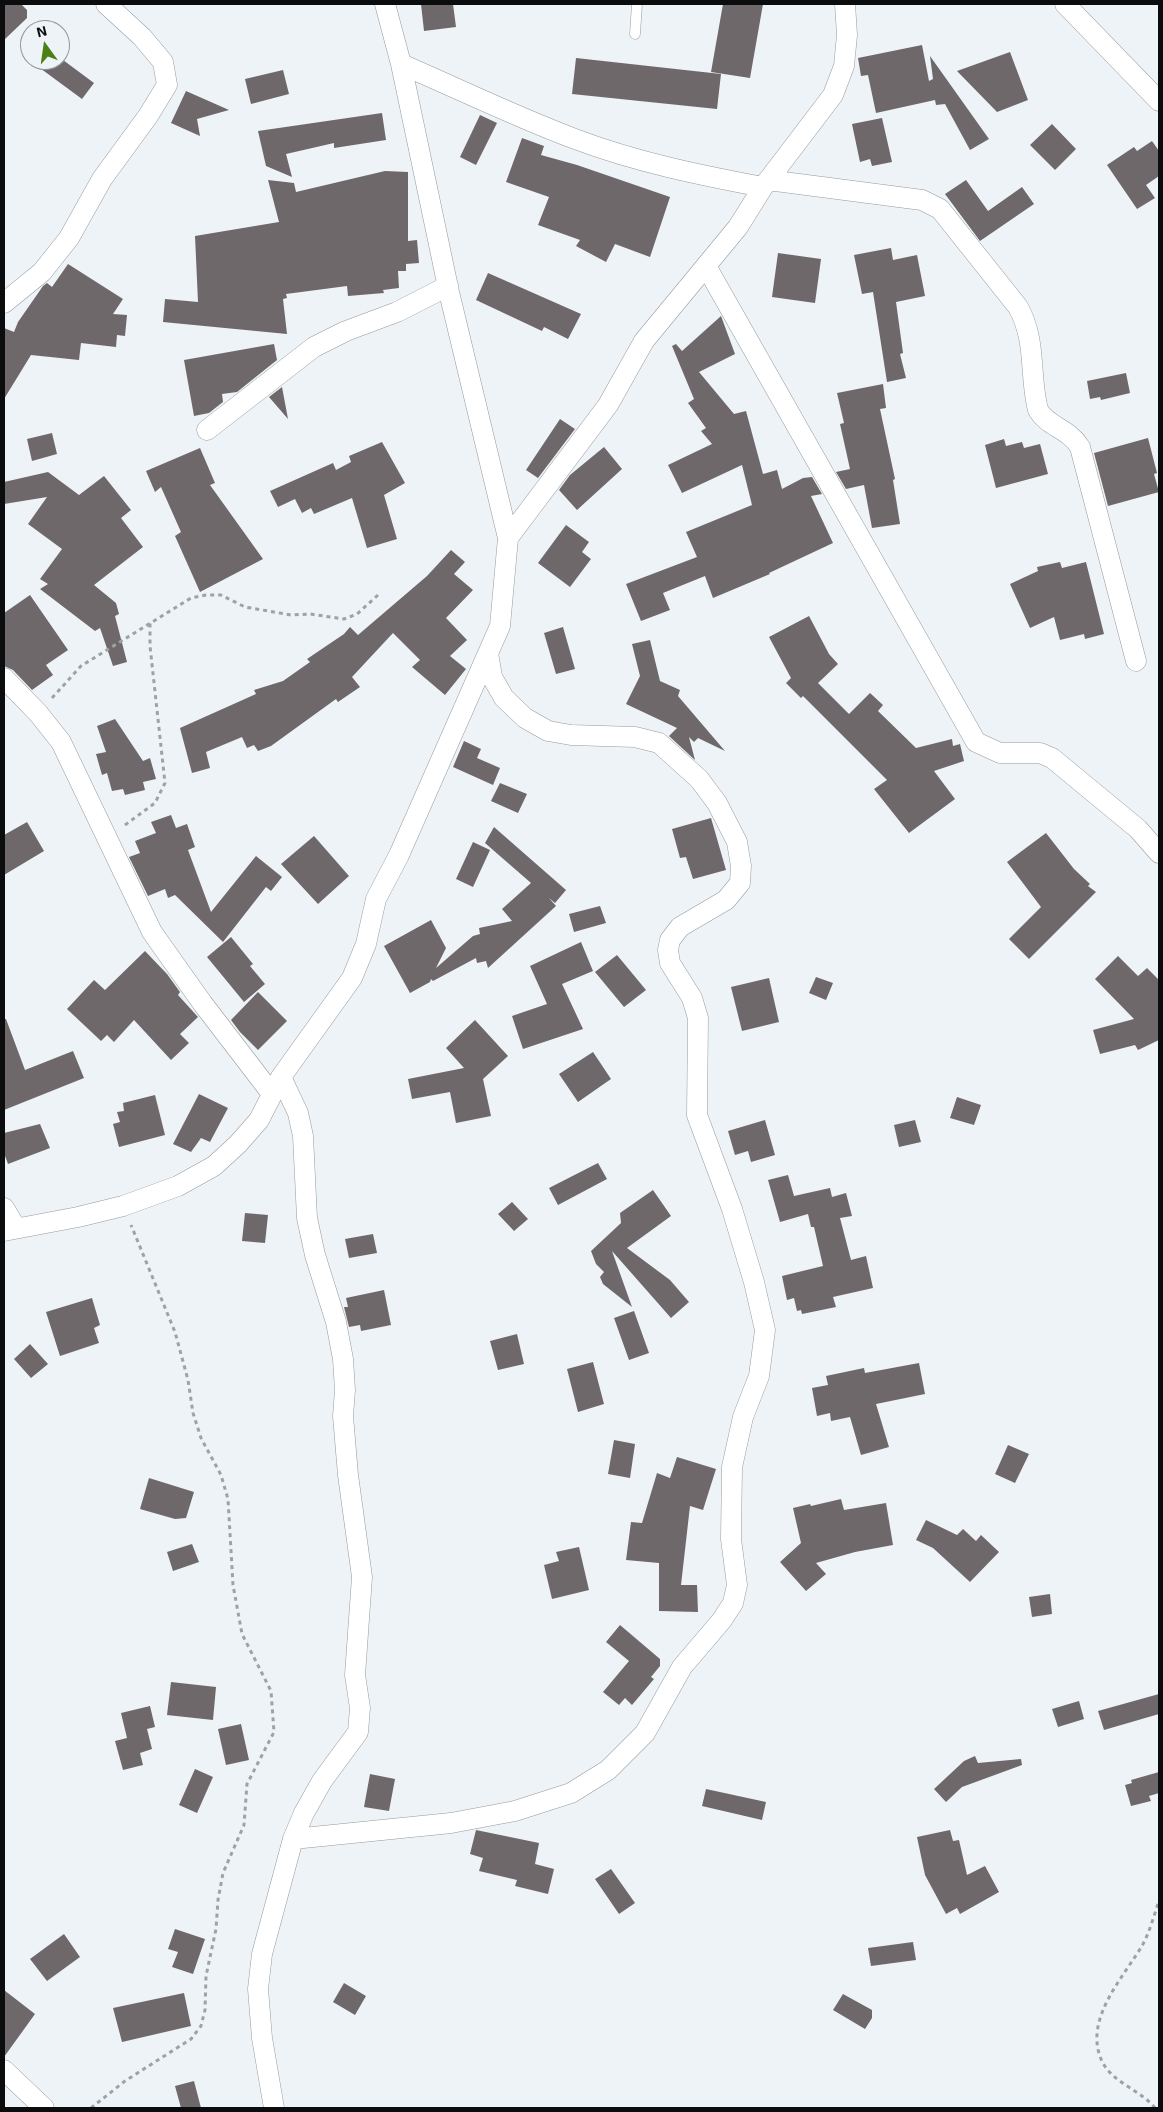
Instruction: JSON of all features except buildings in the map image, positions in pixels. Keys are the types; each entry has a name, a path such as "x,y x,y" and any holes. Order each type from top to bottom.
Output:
{"street":[{"path":"4,303 42,272 69,238 102,179 148,116 167,85 163,62 142,37 106,4"},
{"path":"4,1208 10,1229 78,1217 122,1206 178,1186 214,1166 238,1144 259,1120 277,1085 352,978 366,944 376,900 399,856 500,626 508,538 448,286 402,64 385,4"},
{"path":"508,538 608,405 644,341 738,228 765,184 833,94 844,66 847,35 845,4"},
{"path":"1065,4 1159,101"},
{"path":"402,64 584,142 689,173 765,184 922,200 940,209 1018,307 1026,320 1030,334 1038,410 1041,416 1070,434 1080,447 1136,661"},
{"path":"706,266 976,742 1000,753 1040,753 1052,758 1138,829 1159,853"},
{"path":"207,430 314,347 346,331 397,312 448,286"},
{"path":"294,1839 451,1823 515,1812 571,1793 608,1770 645,1734 682,1667 734,1603 737,1585 731,1540 732,1467 743,1417 759,1376 765,1330 754,1282 732,1209 697,1115 698,1018 692,998 670,963 668,950 670,940 680,927 726,900 740,883 741,866 736,842 717,803 699,779 659,743 635,736 571,735 548,730 525,718 504,698 492,678 488,653"},
{"path":"4,678 38,713 61,742 152,932 203,1004 277,1085 298,1113 303,1136 307,1218 315,1255 336,1322 343,1359 345,1390 343,1416 348,1475 362,1577 355,1675 360,1708 358,1732 322,1781 304,1813 294,1839 262,1954 258,1989 262,2038 274,2108"},
{"path":"4,2070 44,2108"}],"lane":[{"path":"634,34 637,4"}],"path":[{"path":"38,713 81,666 191,598 206,595 220,596 245,607 265,611 292,615 310,614 344,619 357,614 378,595"},
{"path":"107,836 132,822 155,803 165,783 150,646 150,623"},
{"path":"91,2108 126,2081 191,2039 202,2026 206,2010 206,1976 216,1929 218,1900 223,1873 244,1825 247,1784 274,1732 271,1691 242,1634 233,1585 228,1499 223,1483 201,1438 193,1413 188,1380 175,1332 122,1206"},
{"path":"1155,2108 1135,2090 1121,2082 1110,2072 1101,2059 1098,2040 1100,2021 1105,2005 1127,1966 1143,1944 1159,1901"}]}
